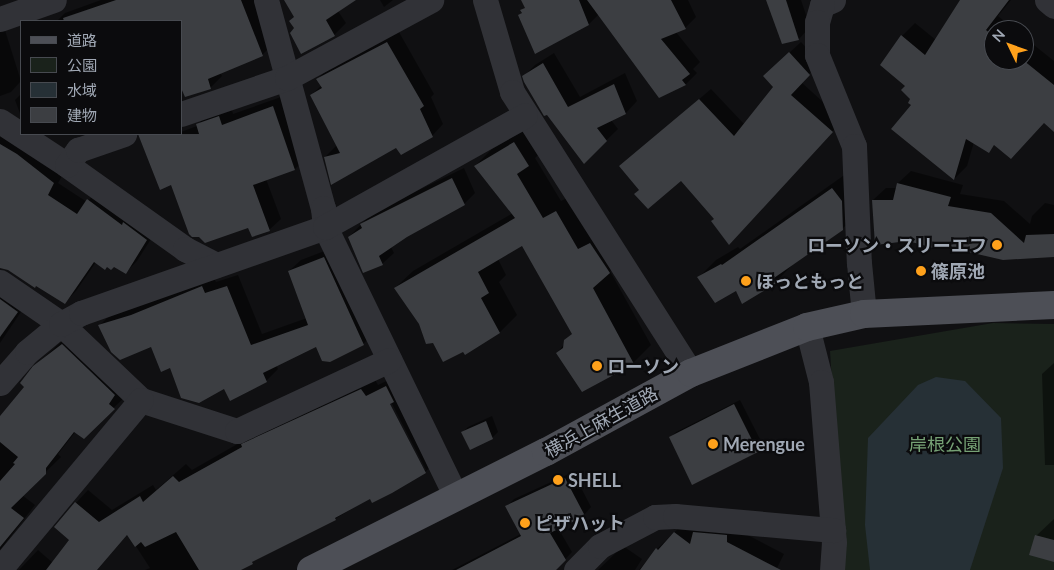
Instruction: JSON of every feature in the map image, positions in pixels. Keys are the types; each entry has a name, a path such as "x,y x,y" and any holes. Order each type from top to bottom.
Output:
{"main road":[{"name":"横浜上麻生道路","path":"311,570 546,452 691,373 806,327 864,314 1054,304"}],"street":[{"path":"0,18 54,0"},
{"path":"266,0 323,208 325,227 456,497"},
{"path":"182,114 287,78 431,0"},
{"path":"485,0 512,92 691,373"},
{"path":"833,0 822,5 817,22 817,55 854,146 859,262 864,314"},
{"path":"1047,0 1054,6"},
{"path":"0,383 27,352 61,324 81,313 325,227 525,115"},
{"path":"0,121 20,134"},
{"path":"21,135 186,249 216,266"},
{"path":"67,165 78,150 121,135"},
{"path":"0,282 61,324 141,400 238,431 389,360"},
{"path":"806,327 821,382 833,530 832,570"},
{"path":"0,569 141,400"},
{"path":"842,430 851,546 848,570"},
{"path":"576,570 600,546 655,517 675,516 833,530"}],"green space":[{"name":"岸根公園","path":"993,323 1054,324 1054,570 841,570 843,551 830,351"}],"water":[{"path":"936,377 965,381 1001,418 1003,468 970,570 870,570 865,525 868,438 918,385"}],"building":[{"path":"116,0 241,0 263,56 208,79 211,89 185,97 182,90 182,20 64,20 63,18"},
{"path":"284,0 356,0 326,20 335,36 301,54 290,33 294,28 289,21 294,17"},
{"path":"521,0 579,0 589,25 535,54 518,15 522,13 520,10 525,8"},
{"path":"587,0 671,0 686,29 661,39 690,74 682,80 686,85 659,98"},
{"path":"766,0 786,0 799,40 782,44"},
{"path":"960,0 1009,0 994,20 984,20 984,70 1034,69 1054,85 1054,132 1044,123 1011,159 994,145 989,153 966,139 954,180 891,129 911,105 908,103 910,99 901,90 905,86 880,65 901,35 925,55"},
{"path":"387,42 424,106 420,109 433,137 401,155 396,148 331,185 324,157 340,153 310,95 322,88 316,79"},
{"path":"789,52 810,75 791,95 833,132 729,245 711,221 714,219 681,181 648,209 634,194 639,190 619,166 699,99 734,136 773,87 763,76"},
{"path":"543,63 568,107 614,84 626,114 597,128 607,141 584,164 547,115 544,116 524,82 522,76"},
{"path":"273,106 295,170 253,185 270,231 252,237 248,228 205,243 199,237 192,237 189,234 171,185 160,190 138,135 199,134 196,124 219,116 222,125"},
{"path":"514,142 529,166 517,174 543,218 556,211 578,249 590,243 610,273 593,288 634,364 582,392 556,353 563,348 564,340 572,334 522,246 478,272 489,293 481,298 500,333 465,355 463,352 443,362 433,343 426,344 419,324 394,288 515,218 474,166"},
{"path":"0,144 17,154 54,183 48,195 77,214 87,199 122,225 123,222 147,240 126,274 114,267 111,270 107,267 105,270 94,262 65,304 36,286 35,288 8,270 0,268"},
{"path":"452,178 465,205 407,237 379,256 383,265 363,273 348,237 362,228 360,224"},
{"path":"897,183 951,197 948,206 991,213 1024,243 1026,235 1054,234 1054,257 1003,260 938,245 937,249 908,241 875,245 872,200 893,200"},
{"path":"832,188 842,201 843,230 774,278 777,283 742,304 736,291 715,303 697,277 722,265"},
{"path":"324,257 364,345 330,362 322,361 316,347 263,373 267,382 230,401 224,389 199,403 181,398 170,368 161,372 151,347 120,360 111,352 98,325 131,315 202,286 205,293 227,286 251,345 308,325 288,271"},
{"path":"0,299 18,312 0,337"},
{"path":"62,344 115,395 109,404 115,409 84,439 74,432 46,468 46,474 11,508 24,518 0,547 0,481 15,464 13,463 18,457 0,442 0,416 24,387 20,383 33,366"},
{"path":"386,386 394,402 390,404 426,473 392,493 372,503 370,499 335,518 336,520 252,562 253,564 241,570 199,570 176,532 145,547 141,542 135,547 127,535 97,570 46,570 69,540 54,527 75,502 99,522 140,496 143,502 173,476 179,482 242,447 241,444 361,389 366,396"},
{"path":"734,404 758,452 692,485 669,437"},
{"path":"486,421 493,439 470,450 461,432"},
{"path":"565,478 585,516 550,533 566,560 556,570 456,570 521,536 505,506"},
{"path":"674,532 690,544 693,532 727,535 727,542 781,570 640,570 656,548 658,550"},
{"path":"1035,535 1054,540 1054,562 1029,555"}],"place":[{"name":"ローソン・スリーエフ","path":"997,245"},
{"name":"篠原池","path":"921,271"},
{"name":"ほっともっと","path":"746,281"},
{"name":"ローソン","path":"597,366"},
{"name":"Merengue","path":"713,444"},
{"name":"SHELL","path":"558,480"},
{"name":"ピザハット","path":"525,523"}]}
